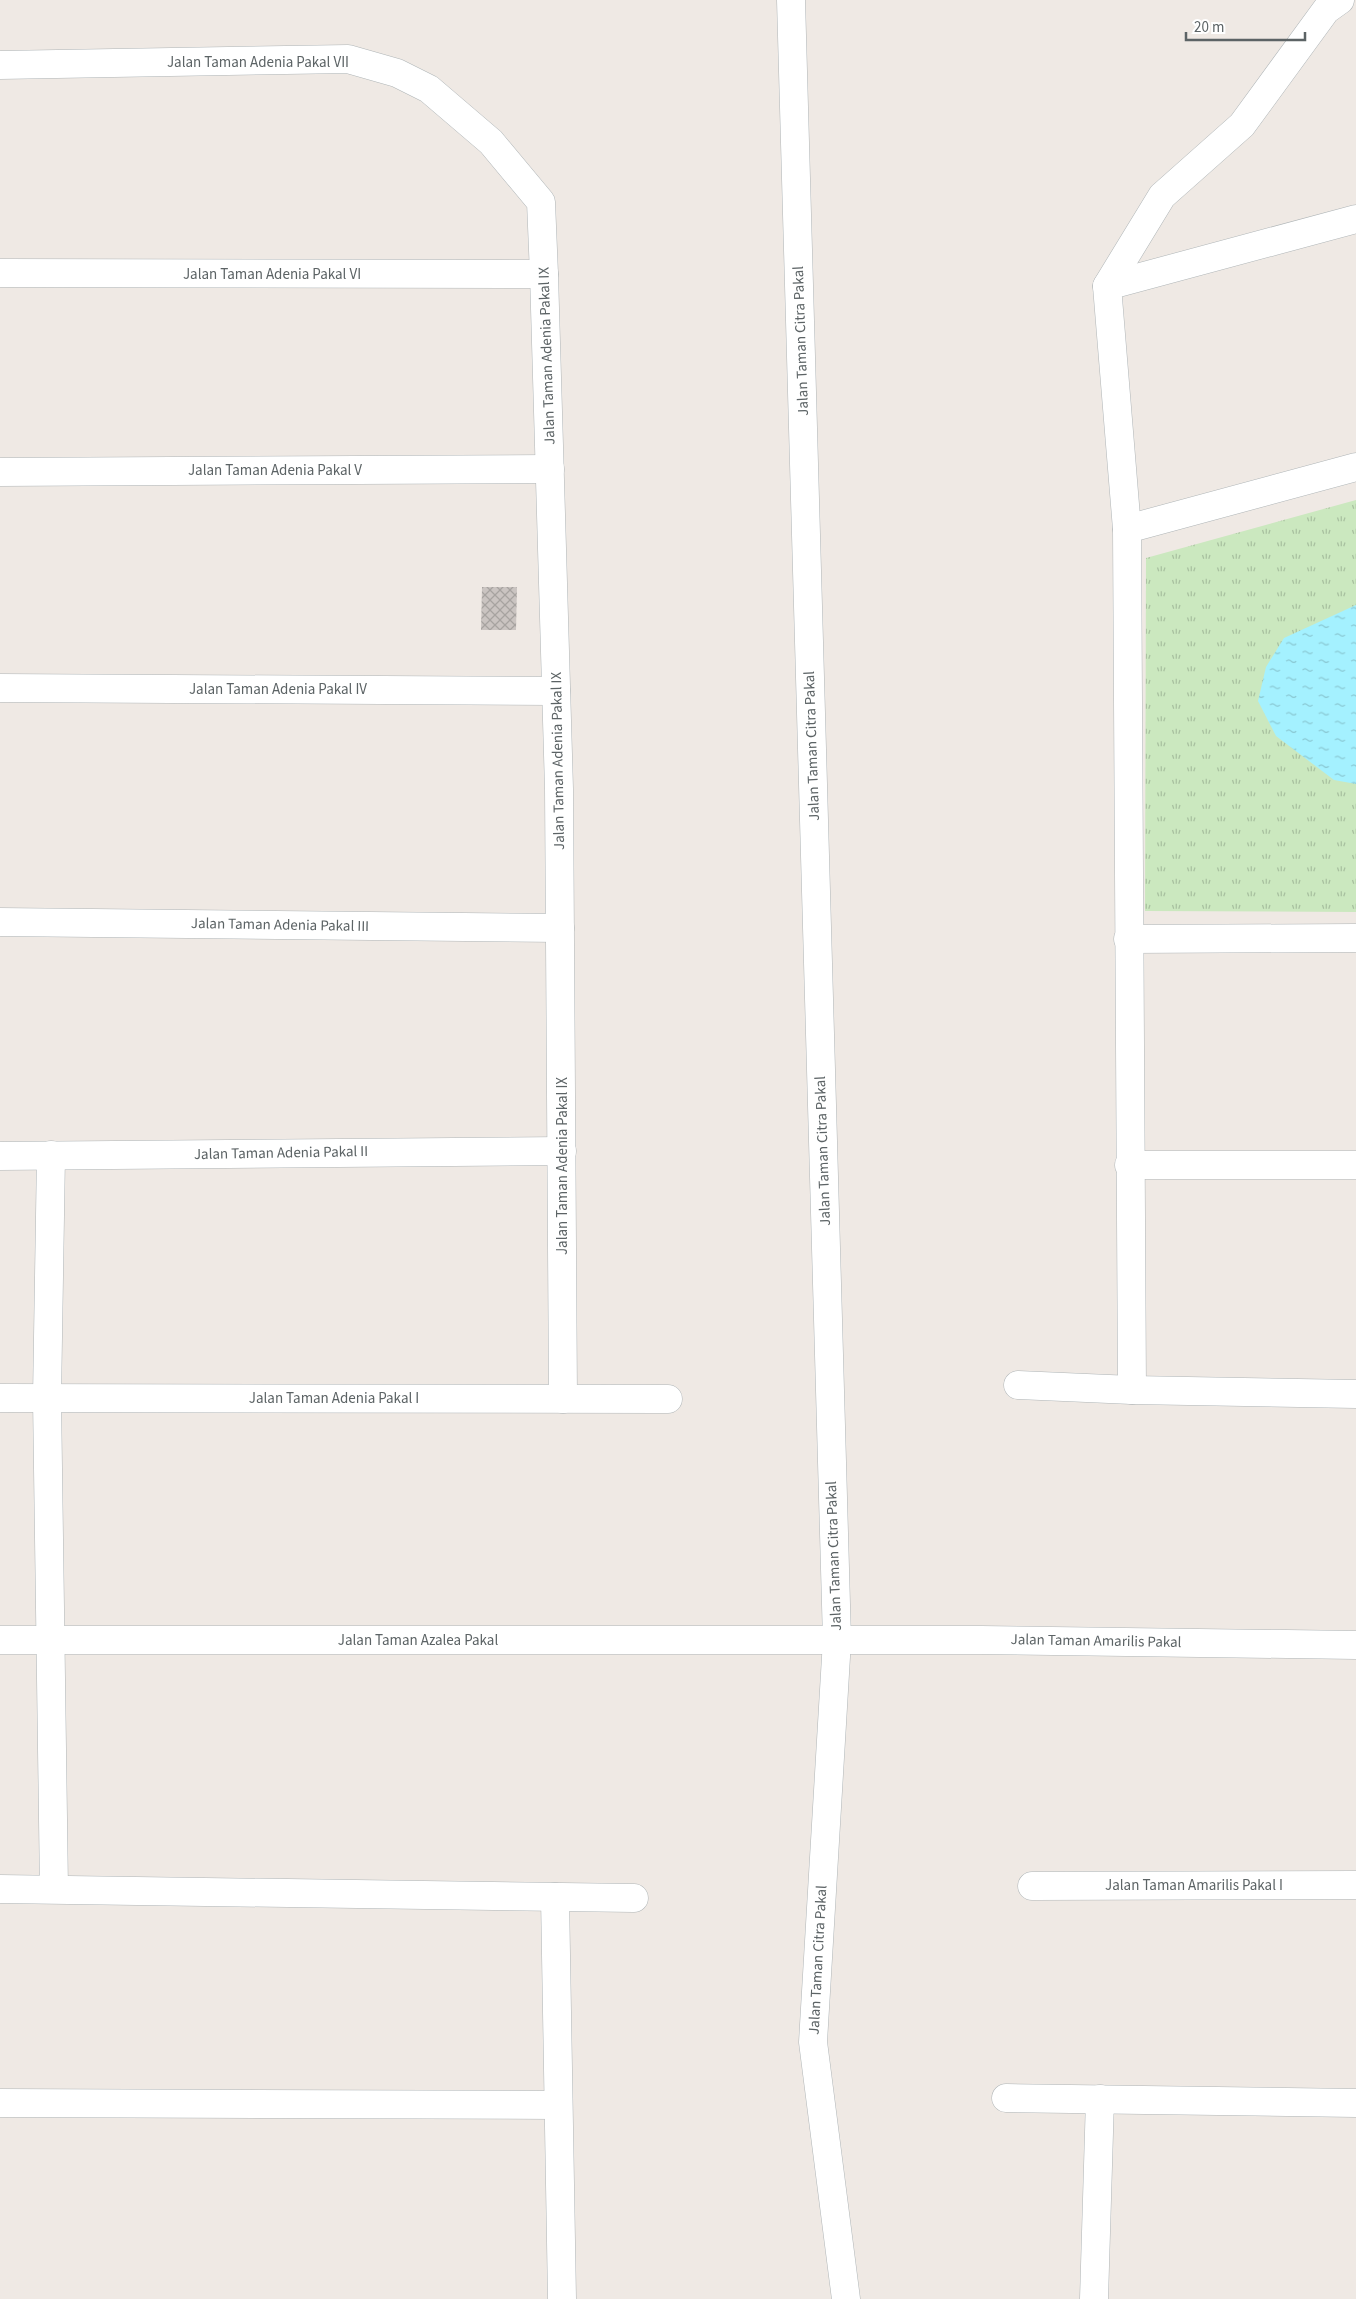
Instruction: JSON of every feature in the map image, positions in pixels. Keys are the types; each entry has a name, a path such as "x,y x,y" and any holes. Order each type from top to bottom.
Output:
{"street":[{"name":"Jalan Taman Citra Pakal","path":"791,0 837,1640 813,2042 846,2299"},
{"path":"1132,1390 1129,1165 1127,529 1107,286 1162,196 1242,125 1326,10 1340,0"},
{"name":"Jalan Taman Adenia Pakal VII","path":"0,65 348,58 397,73 429,89 491,142"},
{"name":"Jalan Taman Adenia Pakal IX","path":"491,142 540,202 544,274 560,789 563,1399"},
{"path":"1107,286 1356,219"},
{"name":"Jalan Taman Adenia Pakal VI","path":"0,273 544,274"},
{"path":"1127,529 1356,467"},
{"name":"Jalan Taman Adenia Pakal V","path":"0,472 550,469"},
{"name":"Jalan Taman Adenia Pakal IV","path":"0,688 556,691"},
{"name":"Jalan Taman Adenia Pakal III","path":"0,922 560,928"},
{"path":"1128,940 1356,938"},
{"name":"Jalan Taman Adenia Pakal II","path":"0,1156 562,1151"},
{"path":"51,1155 48,1398 54,1890"},
{"path":"1129,1165 1356,1165"},
{"path":"1018,1385 1132,1390 1356,1394"},
{"name":"Jalan Taman Adenia Pakal I","path":"0,1398 668,1399"},
{"name":"Jalan Taman Azalea Pakal","path":"0,1640 837,1640"},
{"name":"Jalan Taman Amarilis Pakal","path":"837,1640 1356,1645"},
{"name":"Jalan Taman Amarilis Pakal I","path":"1032,1886 1356,1885"},
{"path":"0,1889 634,1898"},
{"path":"554,1897 562,2299"},
{"path":"1006,2098 1356,2103"},
{"path":"1094,2299 1100,2099"},
{"path":"0,2103 558,2104"}],"green space":[{"path":"1356,500 1356,912 1145,911 1146,558"}],"water":[{"path":"1356,605 1356,784 1334,780 1276,736 1258,701 1266,667 1284,638"}],"building":[{"path":"482,587 517,587 516,630 481,630"}]}
